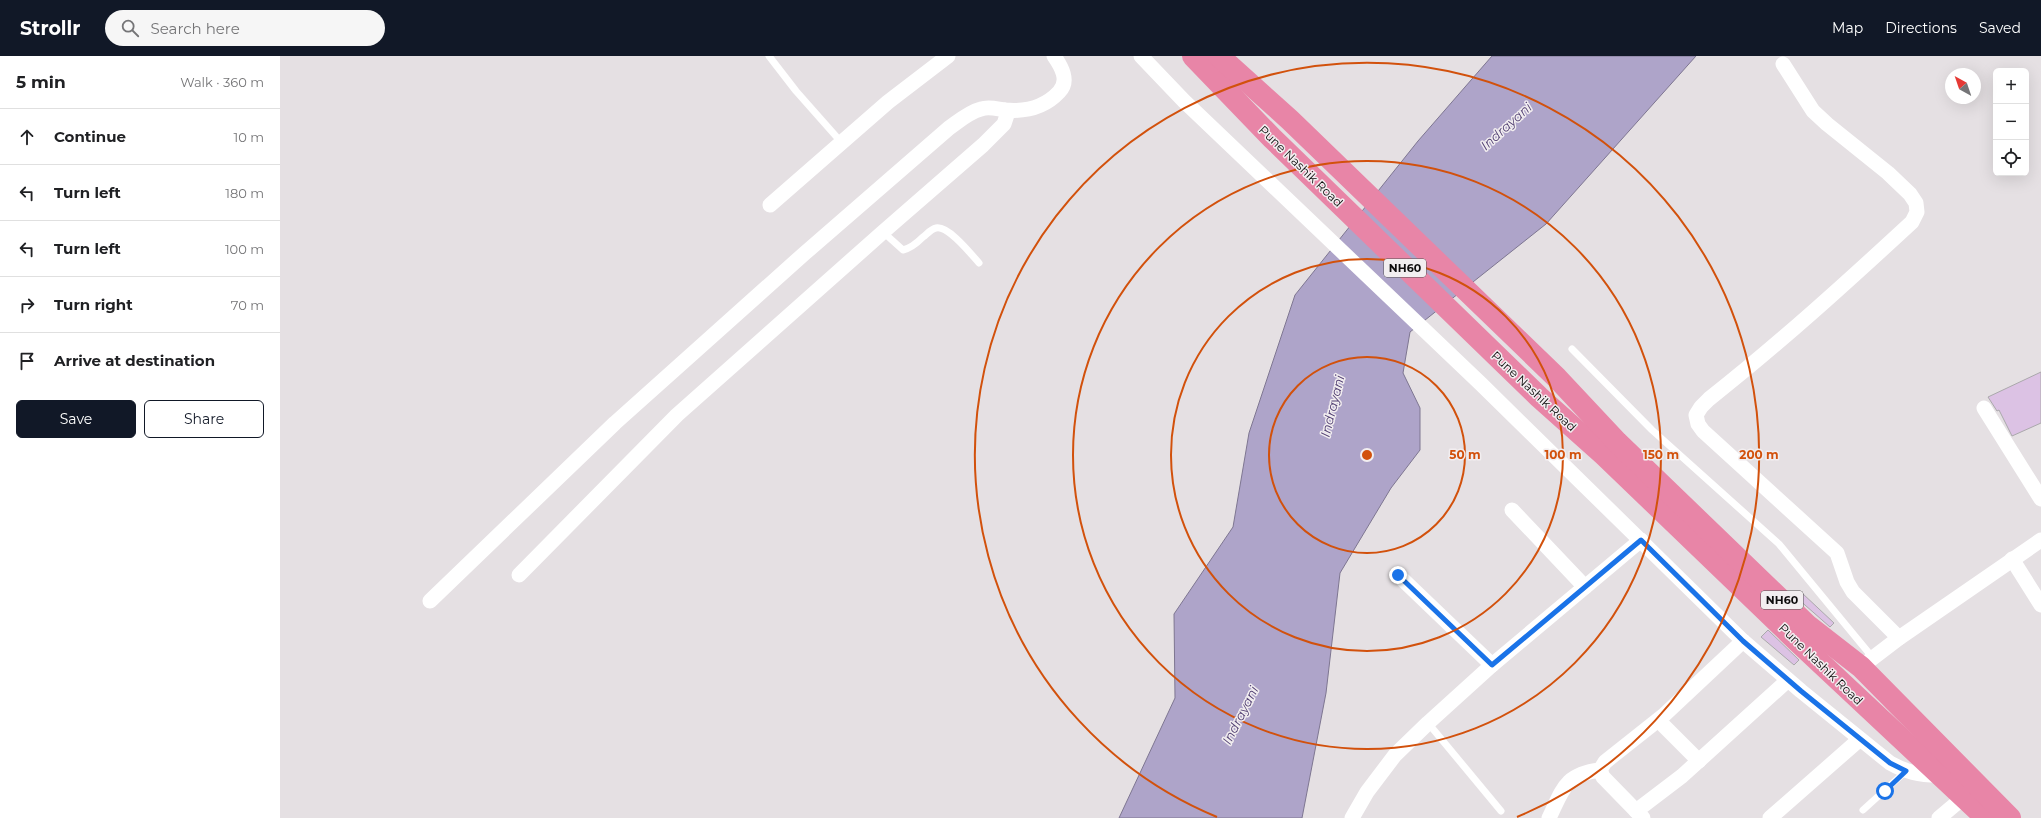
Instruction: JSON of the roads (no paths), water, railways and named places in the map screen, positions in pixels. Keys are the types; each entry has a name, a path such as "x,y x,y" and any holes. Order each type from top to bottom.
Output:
{"highway":[{"name":"Pune Nashik Road","path":"1193,56 1272,138 1539,397 1604,455 1843,685 1938,775 1986,818"},
{"name":"Pune Nashik Road","path":"1219,56 1290,120 1557,378 1617,442 1807,625 1867,663 2010,818"},
{"path":"1843,685 1867,663"}],"street":[{"path":"770,206 888,102 948,56"},
{"path":"430,601 614,423 805,253 949,128 966,115 980,109 990,107 1006,110 1029,109 1040,106 1052,99 1062,89 1065,78 1062,67 1054,56"},
{"path":"1141,56 1184,101 1481,384 1743,641 1788,680 1890,763 1906,771 1920,775 1938,775"},
{"path":"1783,64 1814,111 1827,124 1888,173 1910,194 1916,202 1917,212 1912,222 1848,281 1803,321 1708,399 1700,407 1696,415 1698,424 1703,431 1837,553 1847,582 1853,592 1899,638"},
{"path":"519,575 677,415 882,232 988,140 1004,124 1007,116 1006,110"},
{"path":"1984,408 2041,499"},
{"path":"1512,510 1585,587"},
{"path":"1352,818 1367,792 1395,755 1428,723 1492,665 1641,540"},
{"path":"1867,663 1899,638 2041,540"},
{"path":"2012,559 2041,605"},
{"path":"1398,575 1492,665"},
{"path":"1549,818 1564,787 1573,778 1579,773 1600,770 1605,762 1658,720 1743,641"},
{"path":"1600,770 1603,777 1640,815 1788,680"},
{"path":"1658,720 1699,761"},
{"path":"1770,818 1860,739"},
{"path":"1939,818 1964,798"}],"lane":[{"path":"769,56 796,91 842,143"},
{"path":"882,232 902,250 910,249 932,230 938,228 944,229 952,235 978,263"},
{"path":"1572,349 1652,430 1780,544 1867,663"},
{"path":"1428,723 1501,812"},
{"path":"1864,810 1906,771"}],"water":[{"name":"Indrayani","path":"1492,56 1696,56 1546,224 1410,332 1403,373 1420,408 1420,450 1391,488 1340,573 1326,693 1302,818 1119,818 1175,698 1174,614 1233,527 1249,433 1295,295 1418,141"}]}
